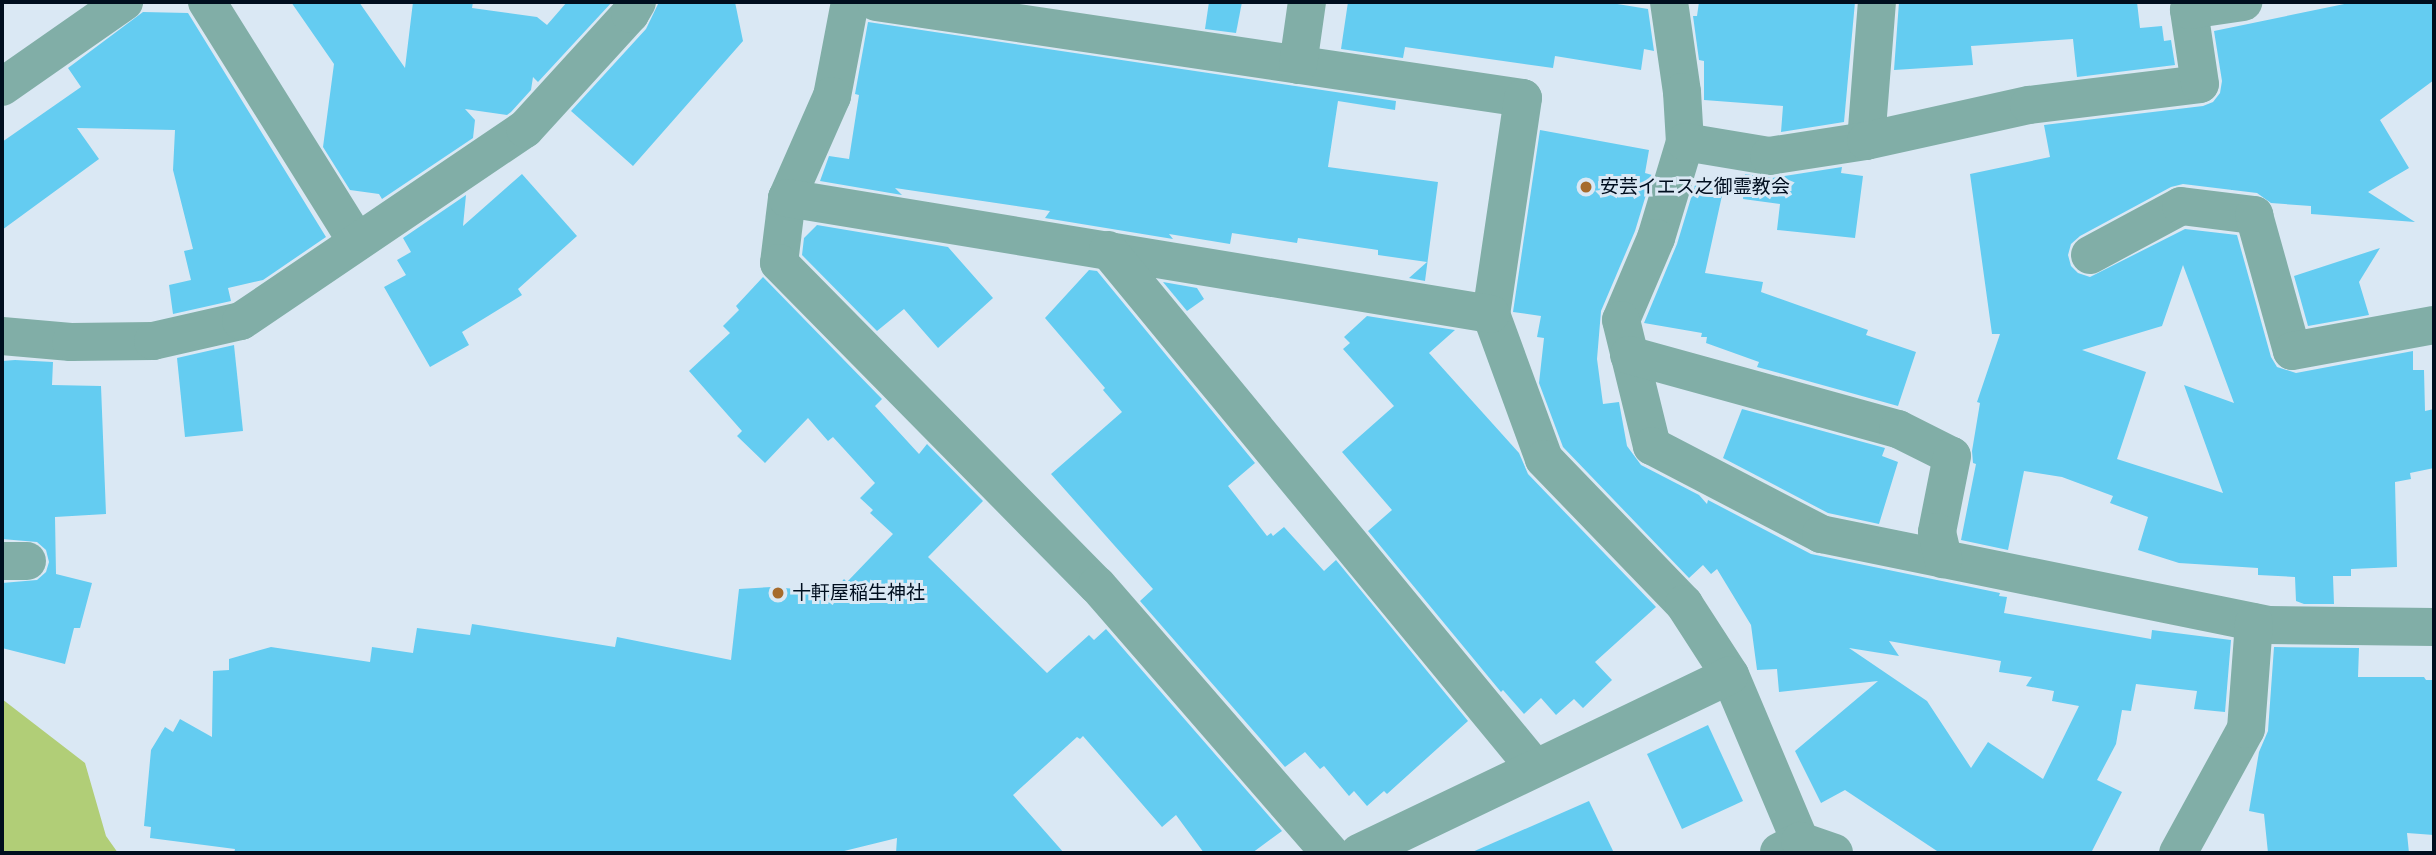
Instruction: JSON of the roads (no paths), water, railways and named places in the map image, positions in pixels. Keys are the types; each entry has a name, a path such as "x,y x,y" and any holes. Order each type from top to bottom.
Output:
{"street":[{"path":"2,87 124,2"},
{"path":"207,2 357,242"},
{"path":"2,336 71,342 153,341 241,321 526,129 630,14 637,2"},
{"path":"850,2 832,96 788,198 779,263 1097,585 1330,853"},
{"path":"876,2 1523,98 1491,314 1544,458 1684,604 1730,675 1804,849"},
{"path":"1298,65 1307,2"},
{"path":"1669,2 1682,92 1685,142 1656,238 1621,320 1651,446 1821,534 2254,622 2434,627"},
{"path":"1867,141 1877,2"},
{"path":"1685,142 1769,156 1867,141 2029,105 2200,84 2189,10 2243,2"},
{"path":"788,198 1491,314"},
{"path":"2090,255 2180,206 2255,215 2292,351 2434,325"},
{"path":"1108,250 1535,768"},
{"path":"1629,355 1898,429 1952,456 1937,532 1943,559"},
{"path":"2178,853 2246,729 2254,622"},
{"path":"1359,853 1730,675"}],"place":[{"name":"安芸イエス之御霊教会","path":"1586,187"},
{"name":"十軒屋稲生神社","path":"778,593"}]}
